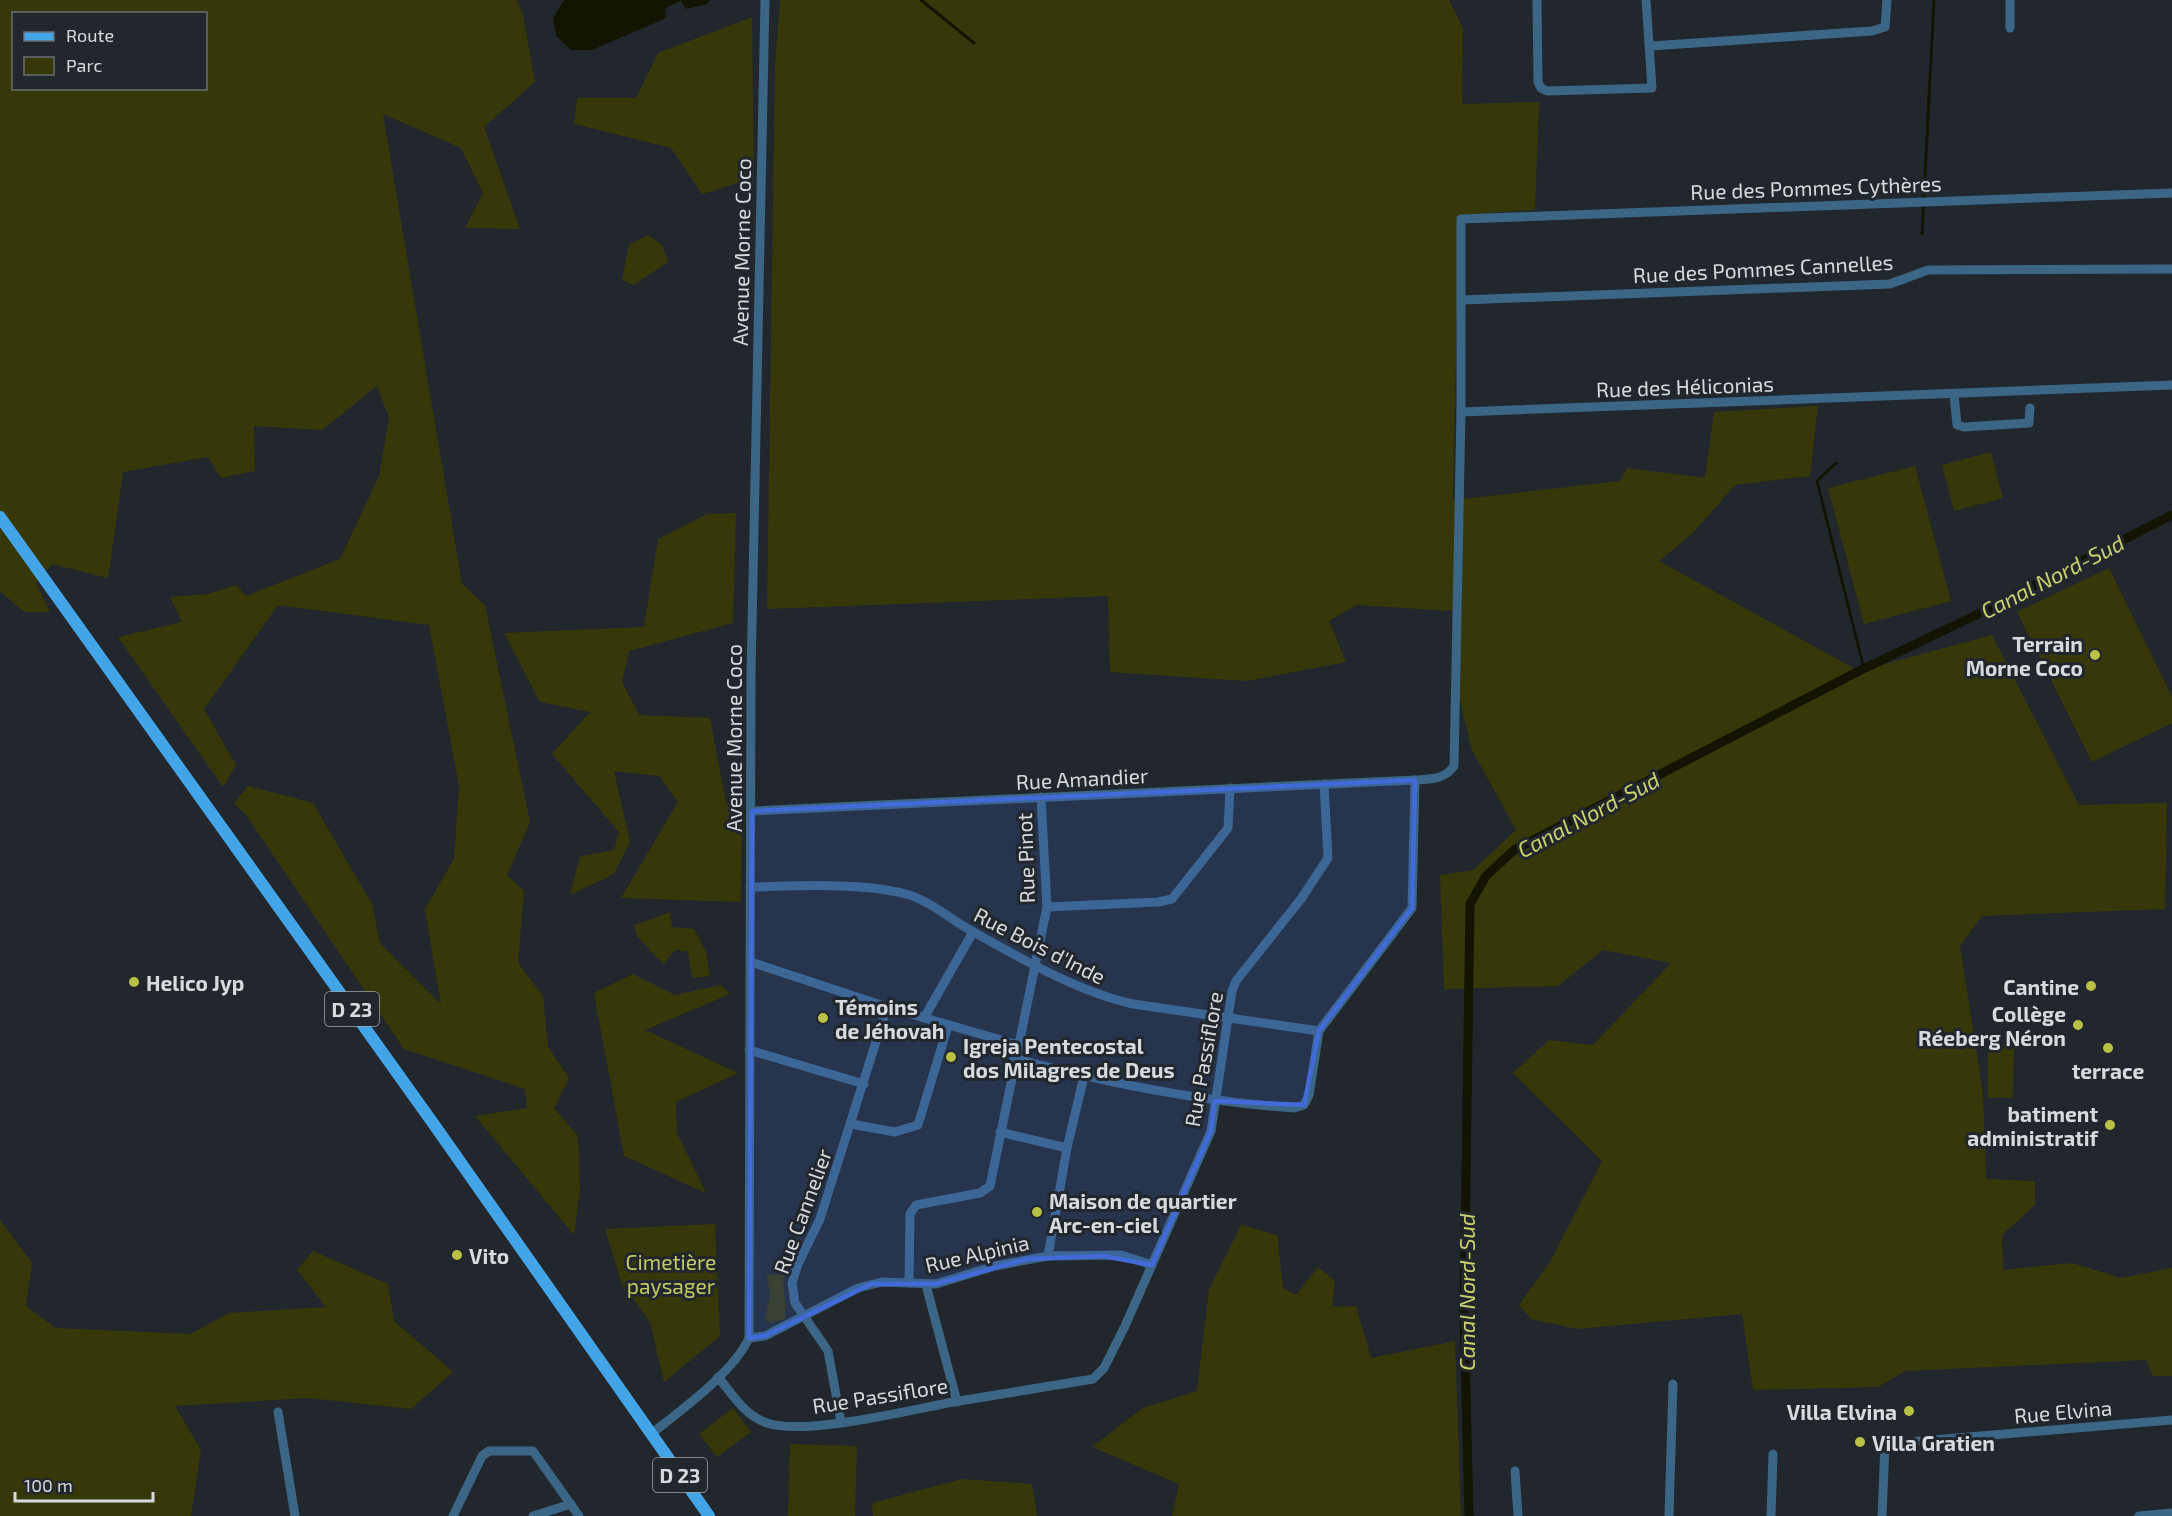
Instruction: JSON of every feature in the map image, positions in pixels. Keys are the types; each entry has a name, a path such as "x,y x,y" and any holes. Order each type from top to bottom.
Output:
{"main road":[{"name":"D 23","path":"0,517 435,1126 709,1516"}],"street":[{"name":"Avenue Morne Coco","path":"750,1338 751,662 765,0"},
{"path":"1537,0 1538,82 1541,88 1547,91 1652,88 1651,46 1646,0"},
{"path":"1651,46 1872,31 1885,27 1887,0"},
{"path":"2010,0 2010,28"},
{"name":"Rue des Pommes Cythères","path":"1461,219 2172,193"},
{"name":"Rue Amandier","path":"752,811 1415,780 1440,778 1448,774 1454,766 1461,412 1461,219"},
{"name":"Rue des Pommes Cannelles","path":"1462,300 1890,284 1920,273 2172,269"},
{"name":"Rue des Héliconias","path":"1461,412 2172,385"},
{"path":"1954,395 1955,420 1957,425 1964,427 2029,423 2030,408"},
{"path":"1014,1058 1084,1076 1215,1101 1294,1108 1304,1105 1309,1095 1320,1031 1412,908 1415,780"},
{"name":"Rue Passiflore","path":"718,1377 746,1413 768,1423 811,1425 842,1422 1093,1379 1104,1368 1211,1131 1228,1017 1236,981 1301,899 1328,858 1324,784"},
{"path":"1047,907 1158,902 1172,899 1228,828 1230,788"},
{"name":"Rue Pinot","path":"909,1283 910,1214 916,1205 980,1193 990,1186 1014,1058 1047,907 1041,797"},
{"name":"Rue Bois d'Inde","path":"750,887 831,887 909,895 973,932 1103,997 1320,1031"},
{"path":"924,1018 973,932"},
{"path":"751,962 887,1007 1018,1046"},
{"name":"Rue Cannelier","path":"842,1422 828,1351 795,1303 792,1283 798,1264 820,1219 887,1007"},
{"path":"851,1124 895,1132 918,1125 948,1026"},
{"path":"749,1050 864,1084"},
{"path":"1048,1256 1067,1148 1084,1076"},
{"path":"1000,1132 1067,1148"},
{"name":"Rue Alpinia","path":"750,1338 765,1336 858,1288 882,1282 926,1285 995,1266 1048,1256 1121,1255 1152,1265"},
{"path":"926,1285 957,1402"},
{"path":"651,1434 718,1377 745,1348 750,1338"},
{"path":"1669,1516 1673,1384"},
{"path":"278,1412 295,1516"},
{"name":"Rue Elvina","path":"1882,1516 1886,1444 2172,1420"},
{"path":"453,1516 482,1456 489,1451 533,1450 579,1516"},
{"path":"1771,1516 1773,1454"},
{"path":"1515,1471 1518,1516"},
{"path":"533,1516 571,1504"},
{"path":"2139,1516 2172,1513"}],"highlighted area":[{"path":"1415,780 1412,908 1319,1031 1304,1105 1215,1101 1211,1131 1152,1265 1103,1256 1027,1259 936,1284 871,1284 765,1336 749,1338 752,811"}],"green space":[{"path":"0,0 517,0 523,15 535,82 484,127 520,229 465,228 483,193 461,148 383,114 462,584 485,605 530,822 507,875 524,891 518,963 543,996 548,1047 569,1078 554,1108 578,1136 580,1190 574,1235 475,1116 527,1108 525,1089 404,1049 246,815 234,803 248,786 313,803 372,904 380,943 441,1005 425,909 454,859 459,786 429,625 278,605 204,709 236,765 223,787 118,637 182,622 170,597 208,594 236,585 246,596 340,559 379,476 389,418 377,386 322,430 254,426 255,471 221,478 208,457 123,472 108,578 52,564 36,583 50,612 24,612 0,591"},
{"path":"780,0 1449,0 1463,28 1462,104 1539,102 1535,210 1459,215 1453,500 1620,481 1627,468 1705,478 1714,412 1818,406 1810,476 1735,485 1692,534 1659,561 1859,671 1992,635 2079,805 2167,803 2165,909 1982,916 1960,946 1983,1093 1986,1179 2035,1181 2035,1205 2002,1235 2003,1270 2072,1263 2121,1278 2172,1268 2172,1376 2153,1376 2146,1360 1905,1371 1878,1387 1753,1390 1742,1314 1577,1329 1531,1319 1519,1305 1551,1260 1602,1161 1513,1073 1549,1040 1593,1045 1671,963 1603,950 1558,986 1444,989 1440,875 1473,870 1516,830 1472,750 1456,684 1453,611 1356,605 1329,621 1346,662 1247,681 1110,672 1108,596 767,609 775,67"},
{"path":"752,17 754,178 702,194 671,148 574,124 577,98 636,98 658,53"},
{"path":"648,235 662,245 668,262 634,285 622,280 629,245"},
{"path":"1991,452 2003,498 1954,511 1942,465"},
{"path":"1915,466 1951,601 1864,624 1828,488"},
{"path":"736,513 733,623 629,651 622,682 639,715 710,718 726,803 742,816 741,902 621,898 678,802 659,776 614,771 630,842 614,874 570,895 580,856 614,850 619,832 552,754 590,712 540,702 504,633 644,627 658,539 707,514"},
{"name":"Terrain Morne Coco","path":"2109,568 2172,697 2172,723 2092,762 2017,612"},
{"path":"670,912 672,927 694,929 706,952 710,976 692,978 688,951 675,950 663,964 637,936 634,925"},
{"path":"633,974 675,995 721,985 730,994 645,1030 738,1073 676,1102 677,1133 706,1193 624,1156 594,993"},
{"path":"1988,1044 2014,1045 2013,1098 1988,1098"},
{"path":"0,1220 32,1263 26,1306 56,1328 190,1334 229,1313 326,1307 297,1270 313,1251 388,1284 394,1321 453,1372 411,1409 308,1398 175,1406 201,1450 191,1516 0,1516"},
{"name":"Cimetière paysager","path":"715,1224 720,1336 664,1382 650,1322 622,1284 605,1229"},
{"path":"1241,1225 1277,1235 1283,1288 1296,1295 1318,1267 1335,1281 1332,1307 1356,1306 1371,1358 1455,1341 1461,1516 1172,1516 1179,1484 1092,1447 1143,1408 1197,1391 1209,1289"},
{"path":"767,1274 784,1275 785,1319 770,1323 765,1320 770,1295"},
{"path":"733,1408 751,1432 717,1457 699,1434"},
{"path":"790,1444 857,1446 855,1516 788,1516"},
{"path":"962,1479 1032,1484 1037,1516 873,1516 872,1503"}],"shaded area":[{"path":"564,0 710,0 707,4 686,9 681,1 665,8 666,18 592,50 571,50 556,36 553,18"}],"waterway":[{"path":"921,0 974,43"},
{"path":"1922,234 1934,0"},
{"path":"1836,463 1817,481 1864,669"},
{"name":"Canal Nord-Sud","path":"1469,1516 1464,1312 1470,904 1486,876 1514,850 1859,671 1974,616 2172,515"}],"place":[{"name":"Terrain Morne Coco","path":"2095,655"},
{"name":"Helico Jyp","path":"134,982"},
{"name":"Cantine","path":"2091,986"},
{"name":"Témoins de Jéhovah","path":"823,1018"},
{"name":"Collège Réeberg Néron","path":"2078,1025"},
{"name":"terrace","path":"2108,1048"},
{"name":"Igreja Pentecostal dos Milagres de Deus","path":"951,1057"},
{"name":"batiment administratif","path":"2110,1125"},
{"name":"Maison de quartier Arc-en-ciel","path":"1037,1212"},
{"name":"Vito","path":"457,1255"},
{"name":"Villa Elvina","path":"1909,1411"},
{"name":"Villa Gratien","path":"1860,1442"}]}
